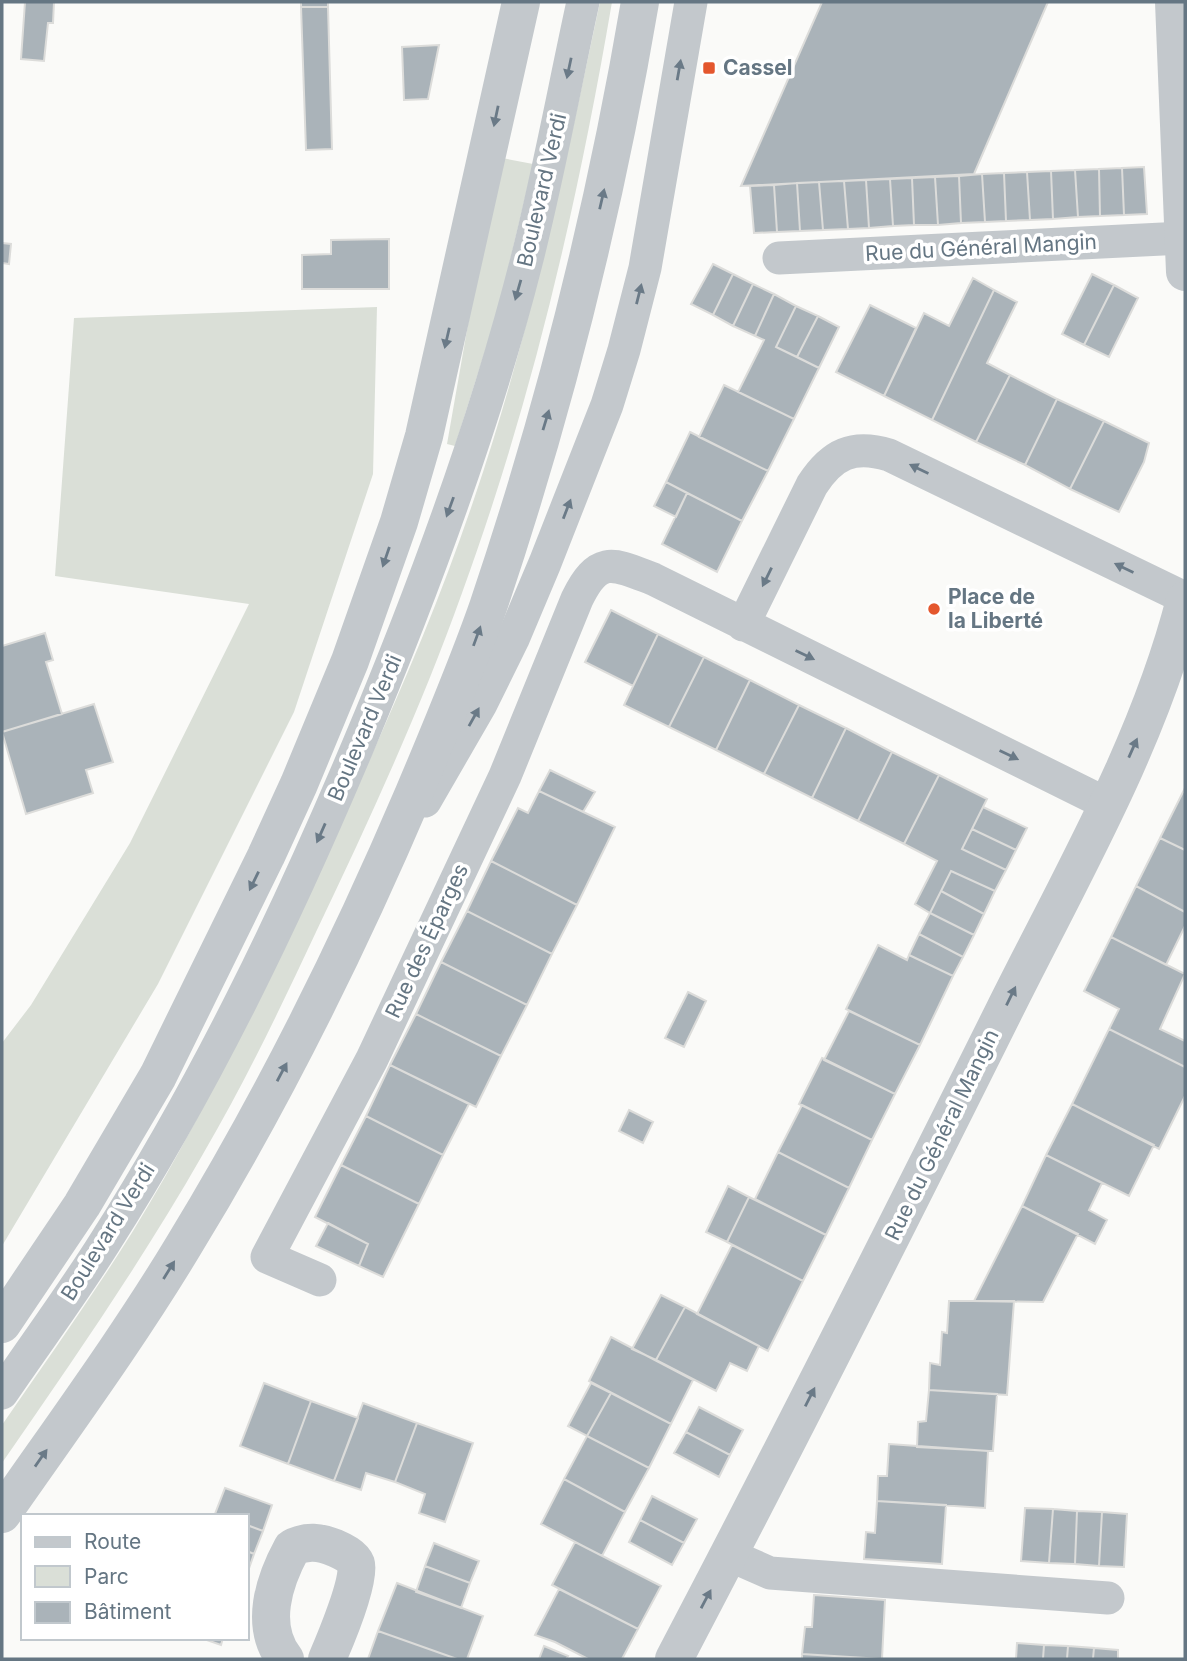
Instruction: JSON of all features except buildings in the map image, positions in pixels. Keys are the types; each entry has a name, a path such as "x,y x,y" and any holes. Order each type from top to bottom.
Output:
{"street":[{"name":"Boulevard Verdi","path":"2,1324 82,1205 158,1076 266,856 350,661 417,463 521,2"},
{"path":"2,1514 121,1344 186,1243 287,1062 366,903 461,680 487,610 559,376 604,194 640,2"},
{"name":"Rue du Général Mangin","path":"1174,2 1185,262"},
{"name":"Rue du Général Mangin","path":"674,1659 879,1262 1107,804 1153,700 1185,599"},
{"path":"285,1659 272,1638 270,1625 275,1590 292,1548 307,1542 344,1552 356,1564 352,1591 327,1659"}],"lane":[{"name":"Boulevard Verdi","path":"2,1393 105,1243 209,1064 289,905 390,671 471,450 512,314 529,251 583,2"},
{"path":"366,903 475,715 498,670 545,564 599,428 624,350 645,268 691,2"},
{"name":"Rue du Général Mangin","path":"779,258 1185,262"},
{"path":"1107,804 743,625 812,485 821,472 844,454 867,449 889,455 1185,599"},
{"name":"Rue des Éparges","path":"320,1280 267,1257 372,1059 505,776 585,582 600,569 617,565 653,579 743,625"},
{"path":"729,1555 770,1573 1108,1598"}],"green space":[{"path":"600,2 612,2 584,152 550,300 510,448 487,521 429,679 394,764 276,1016 218,1127 131,1272 2,1463 2,1425 69,1329 158,1190 226,1063 354,794 417,650 473,502 511,378 544,254"},
{"path":"502,158 533,164 499,307 455,446 447,444 477,273"},
{"path":"377,307 373,474 294,712 158,984 2,1246 2,1043 31,1005 130,843 249,604 55,576 74,318"}],"place":[{"name":"Cassel","path":"709,68"},
{"name":"Place de la Liberté","path":"934,609"}]}
